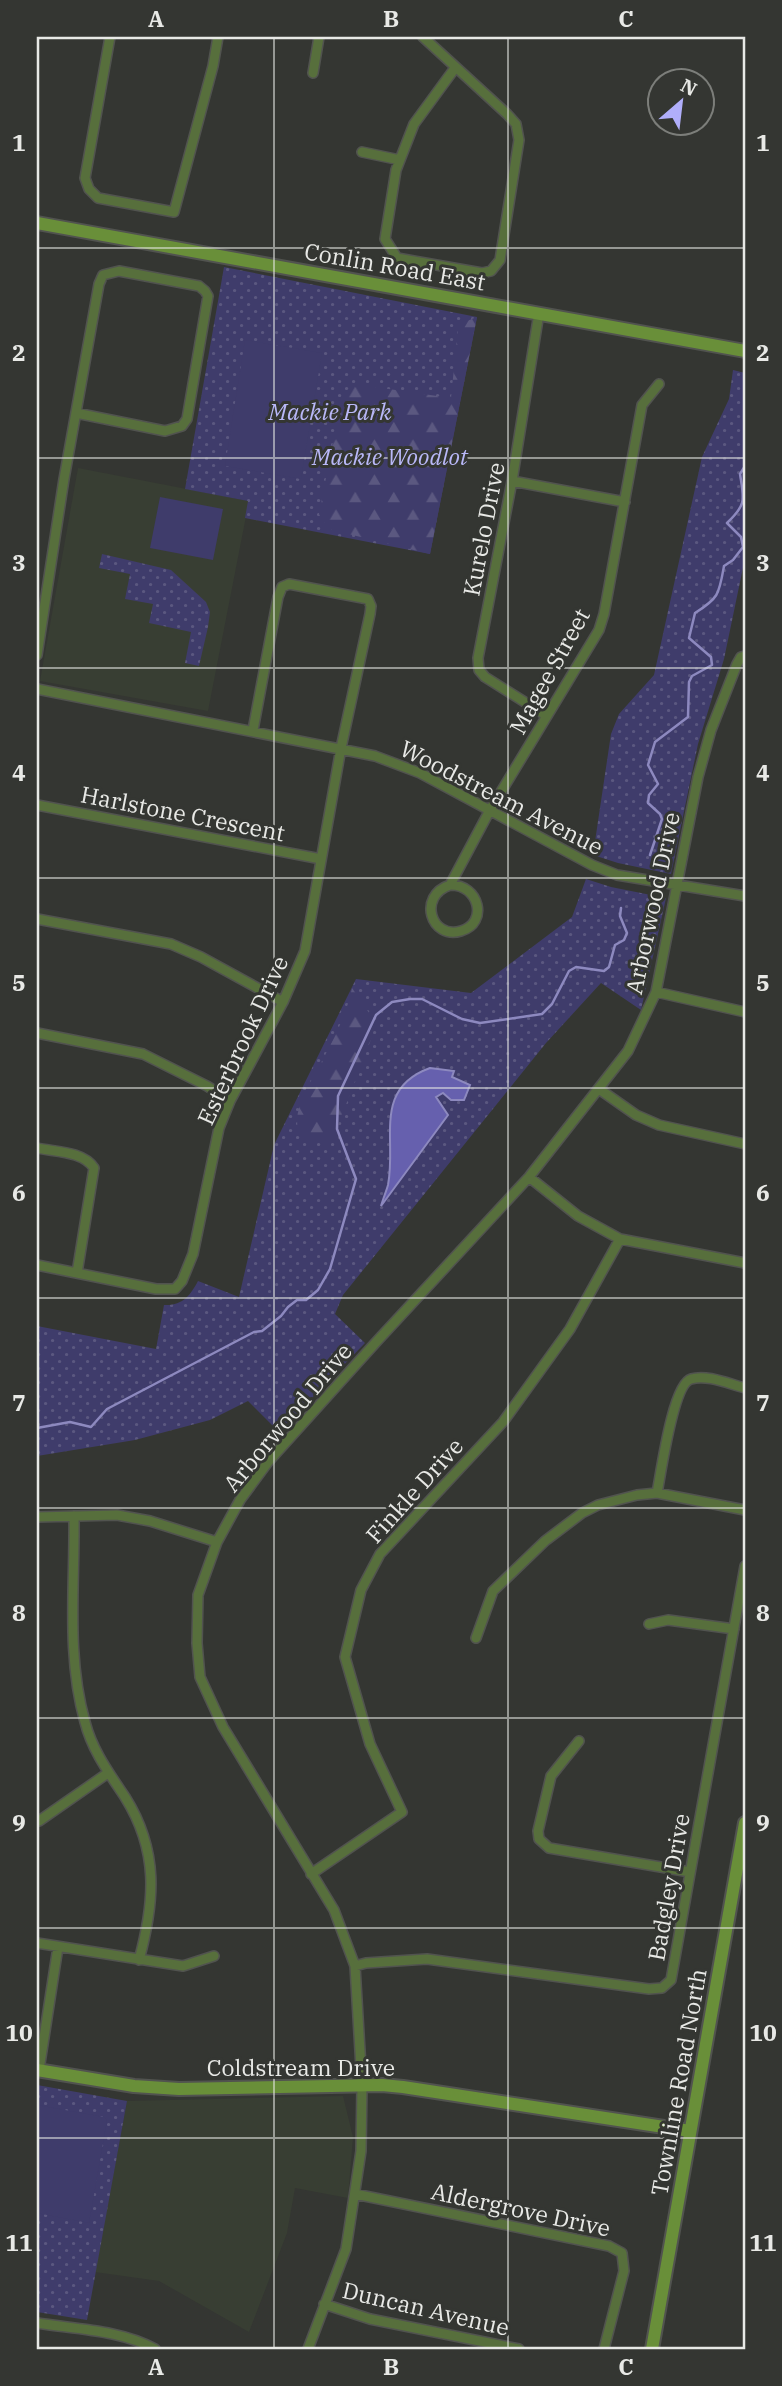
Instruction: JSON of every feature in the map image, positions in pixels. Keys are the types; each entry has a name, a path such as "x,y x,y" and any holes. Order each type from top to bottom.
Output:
{"street":[{"path":"110,37 85,178 89,189 98,198 174,212 213,66 218,37"},
{"path":"313,74 319,37"},
{"path":"423,37 516,124 519,140 500,260 491,271 482,273 397,258 385,239 396,170 414,124 455,68"},
{"path":"362,152 400,160"},
{"name":"Conlin Road East","path":"37,223 745,351"},
{"path":"37,655 76,414 99,284 103,275 119,271 199,286 205,291 208,296 187,419 182,426 165,431 76,414"},
{"name":"Kurelo Drive","path":"539,313 512,481 478,658 479,670 485,677 547,716"},
{"name":"Magee Street","path":"450,886 491,810 601,622 642,405 659,384"},
{"path":"512,481 625,502"},
{"name":"Esterbrook Drive","path":"37,1265 156,1289 176,1289 182,1281 192,1254 214,1148 229,1101 283,1002 305,951 341,748 371,606 368,599 289,584 282,587 253,730"},
{"name":"Arborwood Drive","path":"308,2349 346,2249 355,2194 363,2125 355,1966 334,1910 223,1727 200,1677 197,1643 198,1595 217,1542 240,1500 268,1462 529,1177 628,1051 656,992 698,776 711,730 737,664 741,657 745,656"},
{"name":"Woodstream Avenue","path":"37,689 375,755 419,773 592,865 617,875 745,896"},
{"name":"Harlstone Crescent","path":"37,805 321,859"},
{"path":"450,886 464,887 476,900 477,915 468,928 461,932 446,931 434,921 431,914 433,899 443,888 450,886"},
{"path":"37,919 171,944 201,957 283,1002"},
{"path":"656,992 745,1012"},
{"path":"37,1033 143,1054 207,1086 229,1101"},
{"path":"599,1089 636,1115 659,1125 745,1144"},
{"path":"37,1148 79,1156 94,1168 77,1273"},
{"path":"529,1177 578,1216 620,1239 745,1263"},
{"name":"Finkle Drive","path":"311,1874 402,1812 370,1744 345,1657 361,1590 380,1554 503,1422 570,1329 620,1239"},
{"path":"657,1493 674,1406 683,1383 688,1379 701,1377 745,1388"},
{"path":"476,1638 493,1591 545,1541 582,1513 598,1505 657,1493 745,1510"},
{"path":"37,1517 117,1515 150,1521 217,1542"},
{"path":"74,1516 74,1661 85,1724 108,1773 139,1823 149,1854 153,1888 139,1960"},
{"name":"Badgley Drive","path":"355,1966 427,1959 649,1989 662,1988 671,1980 745,1566"},
{"path":"649,1624 668,1620 734,1629"},
{"path":"579,1741 551,1776 538,1830 540,1839 549,1848 690,1872"},
{"path":"39,1821 108,1773"},
{"name":"Townline Road North","path":"652,2349 745,1823"},
{"path":"37,1943 183,1966 214,1956"},
{"path":"38,2070 58,1947"},
{"name":"Coldstream Drive","path":"38,2070 134,2086 179,2089 362,2085 403,2087 690,2131"},
{"name":"Aldergrove Drive","path":"355,2194 609,2246 622,2253 624,2271 604,2349"},
{"name":"Duncan Avenue","path":"324,2304 370,2319 519,2349"},
{"path":"37,2323 131,2339 155,2349"}],"shaded area":[{"path":"78,468 249,501 208,711 40,681"},
{"path":"430,1068 454,1071 452,1077 470,1085 464,1100 451,1100 443,1093 436,1097 448,1115 381,1206 388,1185 394,1102 400,1089 412,1077"},
{"path":"343,2096 353,2137 348,2198 295,2188 287,2233 249,2332 159,2281 95,2272 127,2101"}],"green space":[{"name":"Mackie Park","path":"224,267 477,317 430,554 245,518 248,501 185,489"},
{"name":"Mackie Woodlot","path":"477,317 430,554 328,529 319,514 342,395 354,384 451,398 458,328 462,323"},
{"path":"245,340 322,353 301,479 225,466"},
{"path":"733,370 745,373 745,558 724,659 698,744 671,874 593,855 611,734 619,714 654,675 702,457 729,399"},
{"path":"160,497 223,509 213,560 150,548"},
{"path":"102,554 171,570 206,602 210,612 199,666 185,663 191,632 149,623 153,604 125,599 130,574 99,568"},
{"path":"586,879 666,898 641,1010 601,983 546,1043 343,1295 335,1314 365,1343 279,1432 248,1401 210,1420 135,1440 37,1456 37,1326 156,1349 164,1305 176,1304 185,1299 198,1281 239,1297 274,1145 356,979 471,993 572,917"},
{"path":"352,988 374,1020 373,1034 334,1136 325,1144 314,1142 299,1135 297,1125 300,1105 340,1025"},
{"path":"37,2085 127,2101 87,2320 37,2312"},
{"path":"37,2105 104,2117 107,2120 89,2223 37,2213"}],"waterway":[{"path":"650,855 662,819 648,803 649,795 658,784 648,765 655,742 688,717 689,682 692,676 712,665 711,657 689,638 695,613 717,594 724,566 733,560 743,547 741,537 727,523 741,506 740,474 745,466"},
{"path":"37,1428 70,1422 91,1427 107,1409 254,1332 262,1331 297,1300 306,1300 318,1290 330,1269 356,1179 337,1129 338,1096 376,1015 392,1002 410,999 422,999 462,1019 480,1023 542,1014 552,1004 569,971 576,967 604,971 609,967 615,945 624,940 627,933 620,916 621,908"}]}
